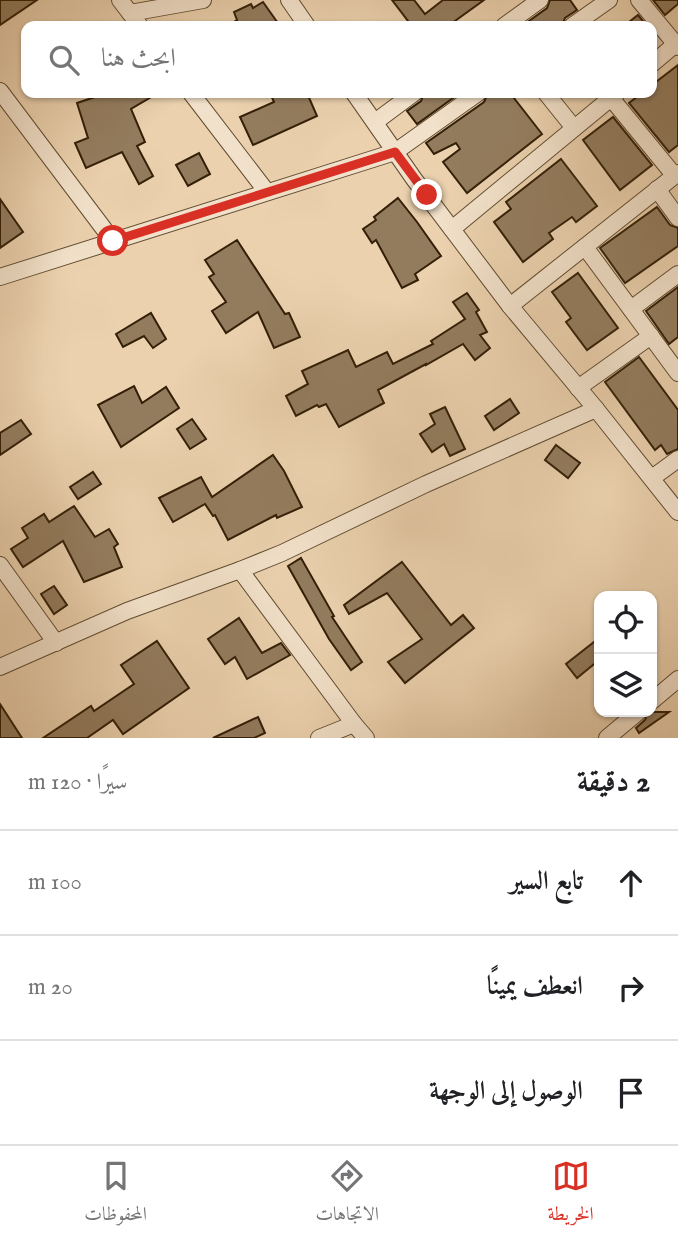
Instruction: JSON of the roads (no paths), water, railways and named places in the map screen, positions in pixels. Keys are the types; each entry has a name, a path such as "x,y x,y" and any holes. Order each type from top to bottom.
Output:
{"street":[{"path":"130,13 203,0"},
{"path":"289,0 304,21"},
{"path":"511,21 540,0"},
{"path":"579,21 609,0"},
{"path":"639,0 657,21"},
{"path":"657,21 677,45 657,60"},
{"path":"0,91 113,241"},
{"path":"195,98 267,192"},
{"path":"358,98 510,306 678,512"},
{"path":"375,122 407,98"},
{"path":"0,277 395,152 471,98"},
{"path":"550,98 573,128"},
{"path":"452,229 610,98"},
{"path":"510,306 676,174 616,98"},
{"path":"657,189 678,218"},
{"path":"585,247 678,372"},
{"path":"631,309 678,274"},
{"path":"578,388 651,336"},
{"path":"0,667 127,611 282,553 426,484 596,409"},
{"path":"652,478 678,459"},
{"path":"0,565 56,643"},
{"path":"240,570 366,738"},
{"path":"657,697 678,679"},
{"path":"607,738 632,717"},
{"path":"319,738 354,724"}]}
